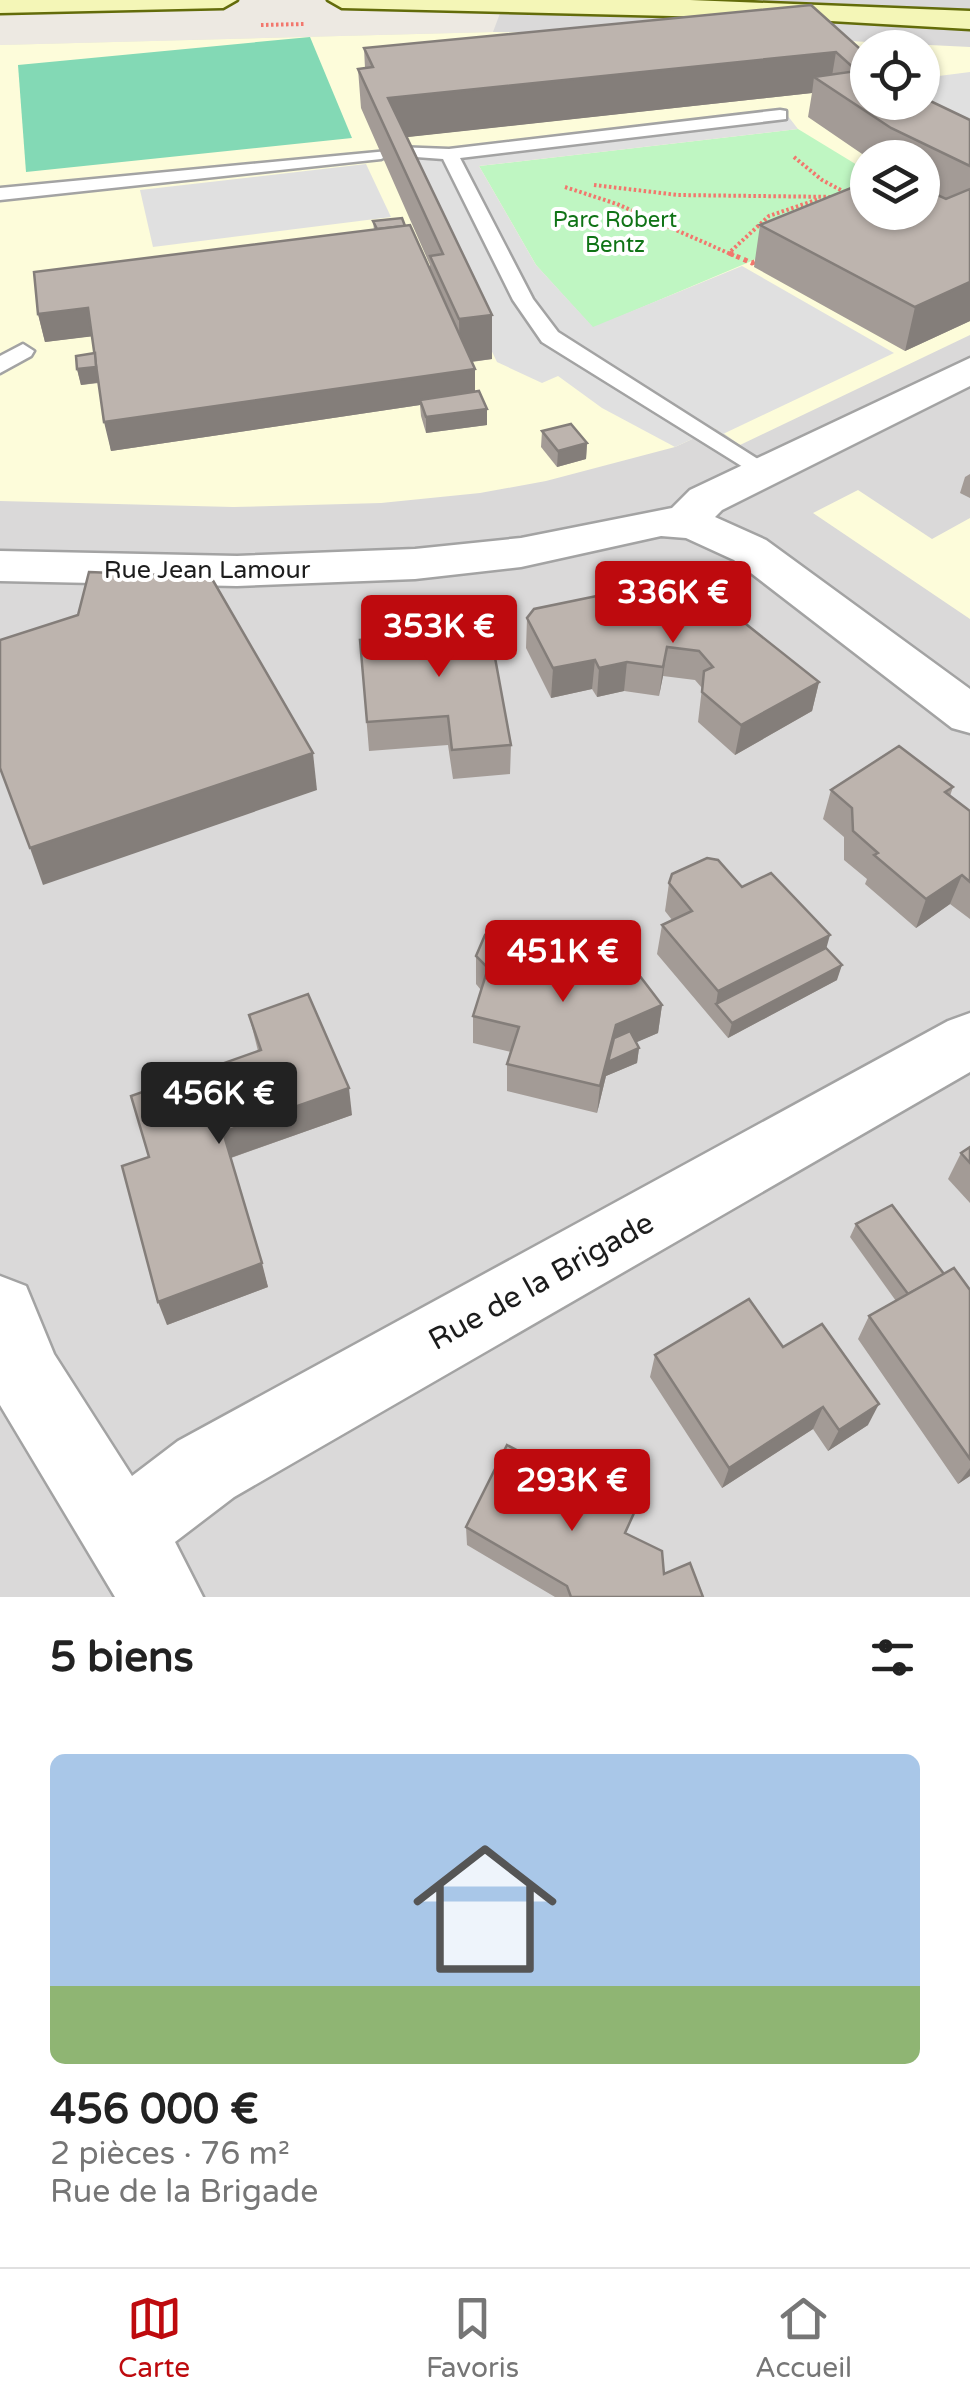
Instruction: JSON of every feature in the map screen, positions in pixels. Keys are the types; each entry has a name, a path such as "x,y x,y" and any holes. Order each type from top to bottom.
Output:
{"main road":[{"path":"0,6 223,0"},
{"path":"342,0 796,10 970,20"}],"street":[{"path":"970,370 706,500 685,522 720,532 750,550 970,715"},
{"name":"Rue Jean Lamour","path":"0,566 173,572 402,566 512,554 661,522 685,522"},
{"name":"Rue de la Brigade","path":"121,1534 206,1468 970,1040"},
{"path":"0,1311 27,1380 162,1597"}],"lane":[{"path":"0,194 388,153 449,154 780,115"},
{"path":"449,154 523,300 550,337 764,473"},
{"path":"0,366 23,351"}],"path":[{"path":"592,185 678,194 860,200 822,180 794,157 782,132 780,115"},
{"path":"449,154 617,204 752,263 770,256"},
{"path":"557,179 574,182"},
{"path":"731,251 748,230 772,213 830,197"}],"shaded area":[{"path":"505,0 970,0 970,1597 0,1597 0,45 493,32"},
{"path":"493,32 709,34 850,41 850,120 940,120 940,46 970,47 970,335 740,445 716,428 675,447 546,481 480,493 381,503 233,507 0,501 0,45"},
{"path":"970,72 970,151 940,120 940,76"},
{"path":"784,111 798,129 479,166 536,265 593,327 742,266 894,353 723,434 716,428 675,447 602,408 558,376 542,383 497,362 399,159"},
{"path":"366,164 391,217 153,247 140,190"},
{"path":"858,490 932,539 970,518 970,619 813,513"}],"green space":[{"path":"310,37 352,138 26,172 18,65"},
{"name":"Parc Robert Bentz","path":"798,129 850,161 850,220 593,328 536,265 479,166"}],"building":[{"path":"811,5 850,40 850,65 836,52 388,98 492,315 459,319 430,256 443,254 358,69 373,67 364,48"},
{"path":"850,72 850,101 814,77"},
{"path":"940,106 970,120 970,166 940,152 940,140 916,140 879,120 940,120"},
{"path":"850,188 850,230 940,230 940,196 946,199 970,189 970,282 915,307 760,225"},
{"path":"402,218 405,226 377,229 373,221"},
{"path":"410,225 475,369 104,422 88,308 38,314 34,272"},
{"path":"95,353 96,367 77,369 76,356"},
{"path":"479,391 487,409 426,417 420,400"},
{"path":"571,424 587,443 558,451 542,431"},
{"path":"89,572 211,577 313,753 30,848 0,768 0,640 78,615"},
{"path":"616,592 717,601 819,682 741,725 702,692 704,671 713,667 699,651 667,647 663,667 627,662 599,668 595,660 553,668 527,618 534,609"},
{"path":"487,614 511,745 452,750 448,716 367,722 360,640 418,635 418,619"},
{"path":"899,746 953,787 945,792 970,811 970,882 962,875 926,899 874,855 878,853 853,831 852,808 831,790"},
{"path":"707,858 718,860 742,887 771,873 830,935 718,991 662,925 692,911 669,883 672,874"},
{"path":"607,933 662,1005 616,1025 600,1086 507,1064 519,1027 473,1016 488,968 476,956 485,935 513,942 508,955 523,968"},
{"path":"826,948 842,965 732,1023 716,1004"},
{"path":"308,994 349,1088 223,1132 262,1263 158,1302 122,1166 149,1157 131,1096 261,1050 249,1015"},
{"path":"630,1031 639,1048 608,1062 614,1038"},
{"path":"970,1147 970,1163 961,1153"},
{"path":"892,1205 944,1274 908,1294 856,1224"},
{"path":"954,1268 970,1290 970,1459 869,1316"},
{"path":"749,1299 783,1347 822,1324 879,1404 839,1430 823,1407 729,1468 655,1355"},
{"path":"507,1445 634,1513 625,1533 662,1551 664,1574 690,1563 703,1597 571,1597 567,1586 466,1527"}]}
